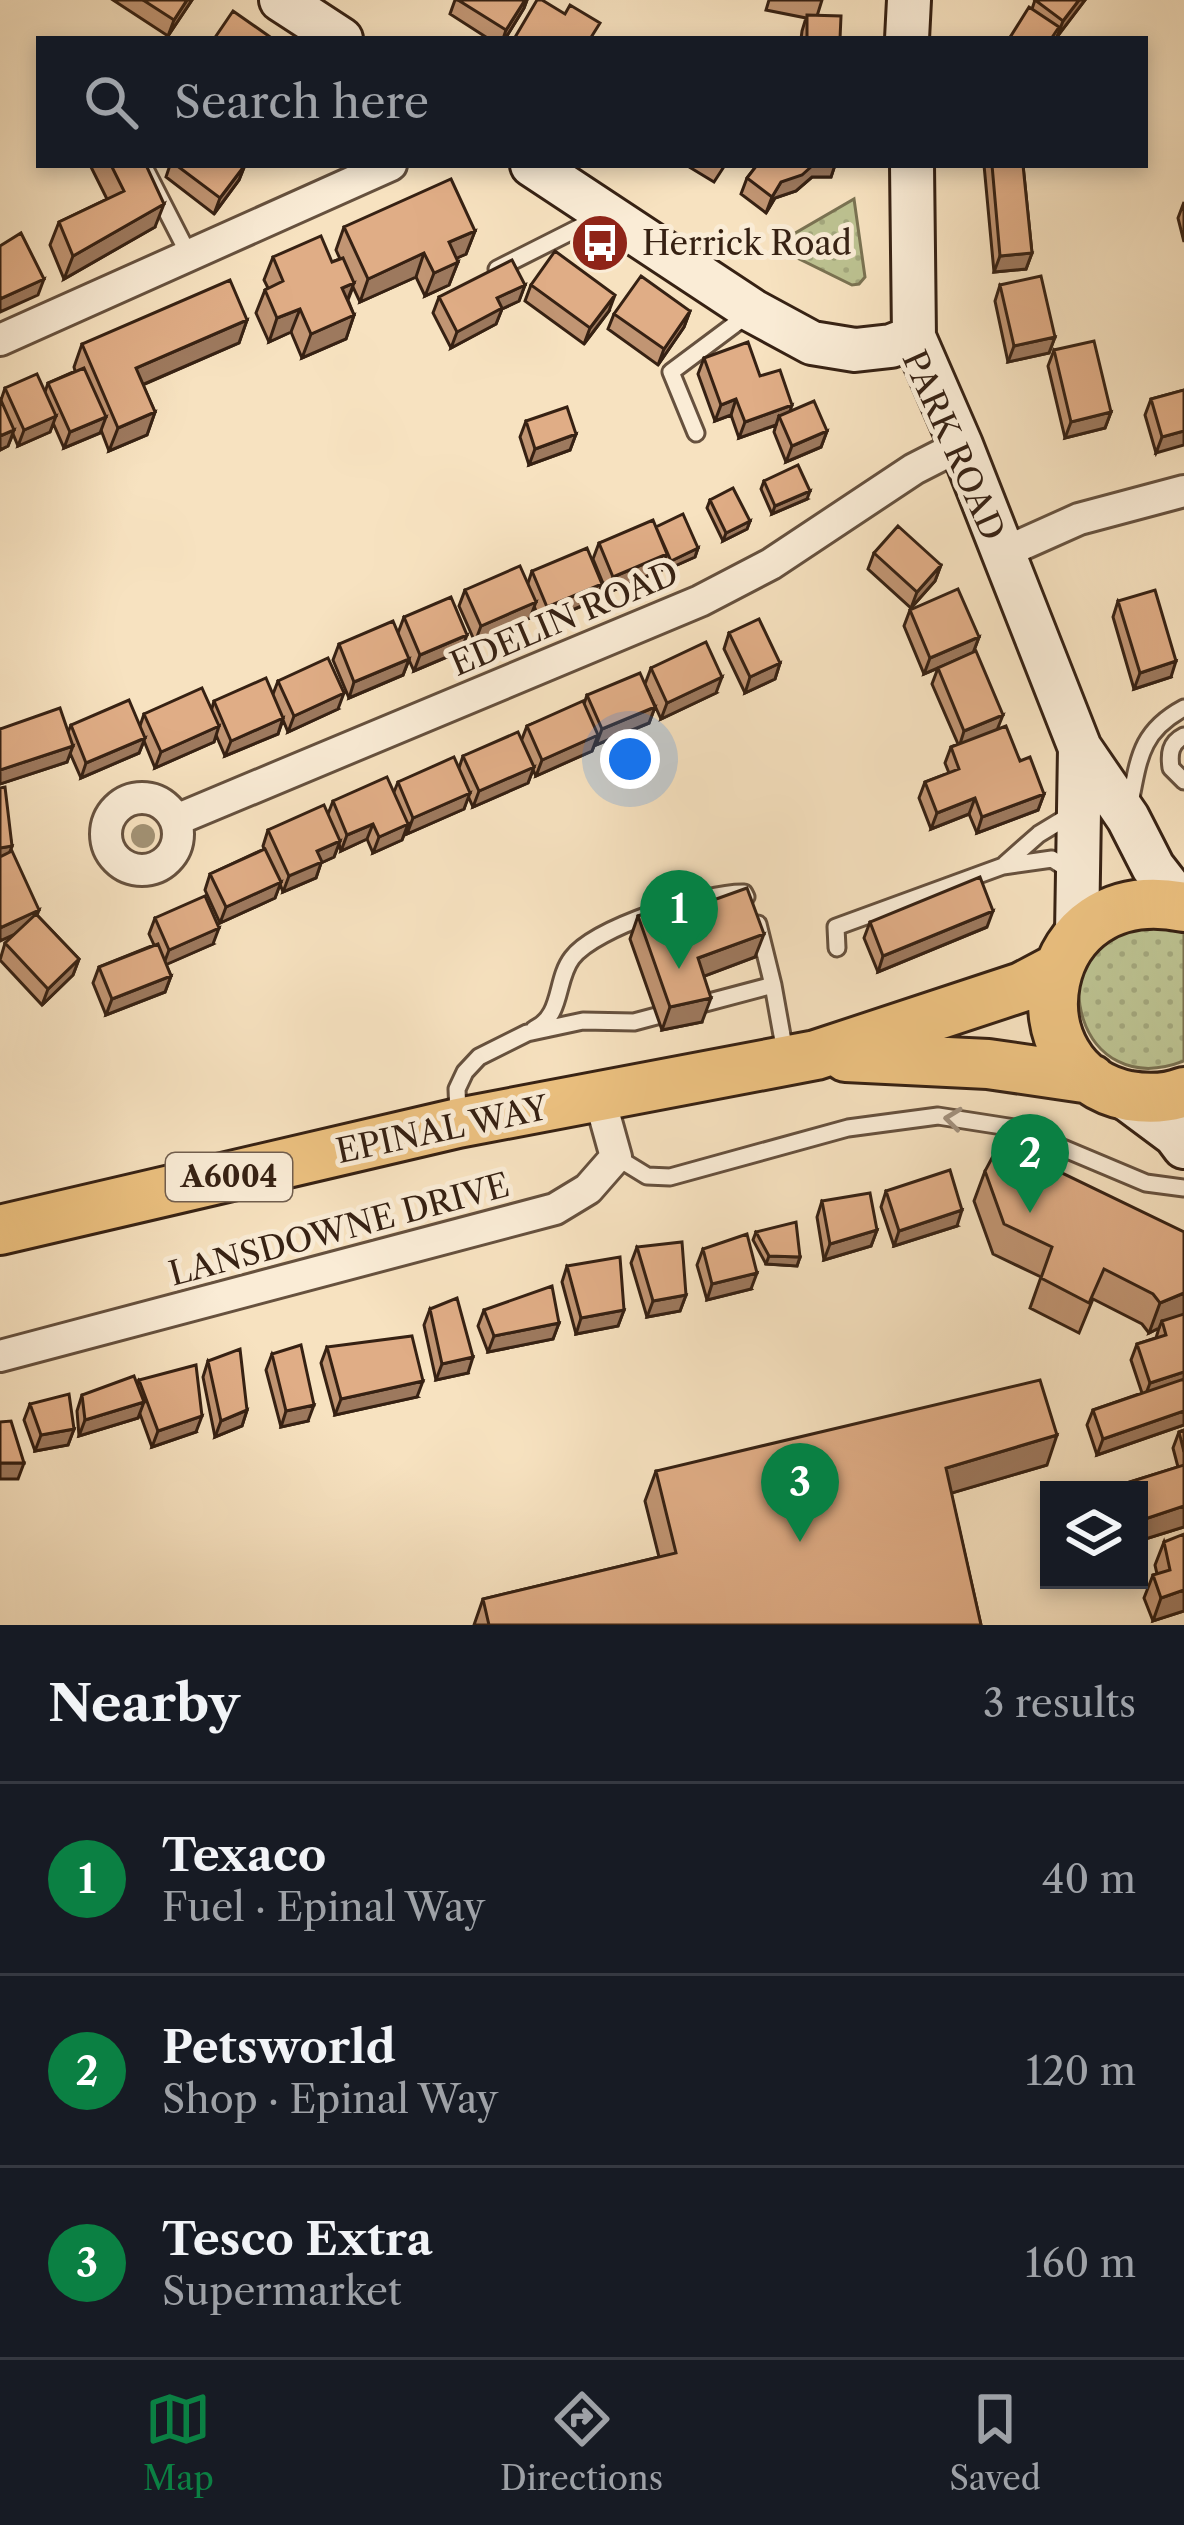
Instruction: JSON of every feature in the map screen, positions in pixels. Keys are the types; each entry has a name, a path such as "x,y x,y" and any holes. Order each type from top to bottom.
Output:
{"main road":[{"name":"A6004","path":"1068,951 1100,916 1126,905 1156,902 1184,907"},
{"name":"EPINAL WAY","path":"0,1230 458,1124 801,1058 1022,987 1068,951"},
{"path":"1068,951 1052,988 1053,1015 1073,1062 1106,1087"},
{"name":"EPINAL WAY","path":"801,1058 988,1064 1106,1087"},
{"name":"A6004","path":"1106,1087 1147,1099 1184,1092"}],"street":[{"path":"280,0 336,36"},
{"path":"907,36 909,0"},
{"path":"0,340 385,168"},
{"name":"PARK ROAD","path":"536,168 753,311 812,344 855,350 891,346 914,337 1080,748 1128,818 1153,867 1184,907"},
{"path":"912,168 914,337"},
{"name":"EDELIN ROAD","path":"176,820 700,601 771,564 914,469 961,445"},
{"path":"1003,553 1079,518 1184,491"},
{"name":"PARK ROAD","path":"1068,951 1077,877 1080,748"},
{"path":"1106,1087 1175,1135 1184,1147"},
{"path":"599,1096 616,1157"},
{"name":"LANSDOWNE DRIVE","path":"0,1356 555,1209 587,1189 616,1157"}],"lane":[{"path":"145,168 189,255"},
{"path":"478,279 605,214"},
{"path":"696,434 670,372 753,311"},
{"path":"1128,818 1138,762 1154,725 1184,708"},
{"path":"1183,736 1169,755 1171,768 1184,781"},
{"path":"1003,866 1079,806"},
{"path":"837,948 836,927 1003,866 1052,859 1077,877"},
{"path":"458,1124 457,1089 465,1072 479,1058 545,1024 570,959 586,944 627,924 725,892 744,893 754,908 772,985 801,1058"},
{"path":"527,1033 583,1021 634,1022 772,985"},
{"path":"616,1157 647,1176 670,1177 848,1128 938,1116 1015,1128 1146,1183 1184,1188"}],"green space":[{"path":"854,199 865,277 859,284 852,285 773,246"},
{"path":"1172,927 1184,933 1184,1061 1147,1068 1118,1061 1096,1044 1083,1019 1079,992 1084,965 1100,943 1125,930"}],"building":[{"path":"143,0 187,0 174,20"},
{"path":"458,0 525,0 506,30"},
{"path":"537,0 565,14 570,5 600,23 592,36 516,36"},
{"path":"1035,0 1079,0 1063,21"},
{"path":"1029,7 1059,27 1053,36 1011,36"},
{"path":"233,11 269,36 216,36"},
{"path":"807,15 841,16 840,36 807,36"},
{"path":"112,168 147,168 164,204 73,256 59,222 124,191"},
{"path":"180,168 243,168 220,198"},
{"path":"755,168 810,168 781,182 772,197 747,178"},
{"path":"992,168 1023,168 1032,253 1000,256"},
{"path":"451,179 475,231 449,242 458,262 434,273 424,253 368,279 344,227"},
{"path":"21,233 44,279 0,299 0,246"},
{"path":"321,236 332,262 343,258 354,283 342,288 354,315 311,334 300,309 277,318 265,290 283,281 273,257"},
{"path":"555,251 615,295 590,328 531,285"},
{"path":"512,260 525,285 497,298 502,308 457,332 439,297"},
{"path":"641,276 690,311 664,349 614,314"},
{"path":"1041,276 1055,337 1014,346 1000,285"},
{"path":"230,280 247,320 136,368 155,412 118,428 82,344"},
{"path":"1094,341 1111,412 1071,422 1054,350"},
{"path":"748,342 760,376 780,370 792,405 745,422 736,399 721,405 704,358"},
{"path":"84,368 106,417 70,432 48,383"},
{"path":"37,374 56,416 24,430 5,388"},
{"path":"1184,390 1184,431 1162,437 1151,399"},
{"path":"0,398 14,430 0,436"},
{"path":"814,401 827,431 792,446 779,416"},
{"path":"567,407 576,434 535,449 526,421"},
{"path":"798,465 810,491 775,506 764,481"},
{"path":"733,488 750,521 726,533 710,500"},
{"path":"683,514 698,548 671,561 656,527"},
{"path":"653,520 667,554 613,577 599,543"},
{"path":"898,526 941,565 917,592 874,553"},
{"path":"587,548 602,584 547,607 532,571"},
{"path":"520,566 536,602 481,626 465,590"},
{"path":"958,589 979,637 930,658 910,610"},
{"path":"1155,590 1176,661 1140,673 1118,601"},
{"path":"451,597 467,635 420,655 404,617"},
{"path":"759,619 780,663 750,677 729,633"},
{"path":"393,621 409,659 354,682 339,644"},
{"path":"706,642 722,677 667,703 651,668"},
{"path":"976,651 1003,715 964,731 938,668"},
{"path":"328,658 344,693 294,716 278,681"},
{"path":"640,673 655,707 602,729 587,695"},
{"path":"266,678 283,718 231,741 214,701"},
{"path":"202,688 219,726 161,752 144,714"},
{"path":"129,700 145,738 86,763 71,725"},
{"path":"583,701 598,735 542,760 527,726"},
{"path":"60,708 73,746 0,770 0,729"},
{"path":"1006,726 1020,761 1030,757 1044,794 982,817 975,798 937,813 925,782 959,769 951,747"},
{"path":"518,732 534,767 479,791 463,756"},
{"path":"454,757 470,793 413,818 398,782"},
{"path":"387,777 408,824 379,837 373,824 347,835 333,801"},
{"path":"5,787 12,846 0,848 0,788"},
{"path":"324,805 340,841 317,851 322,862 289,876 268,830"},
{"path":"265,849 281,882 226,907 210,874"},
{"path":"12,851 39,910 0,928 0,857"},
{"path":"980,877 993,911 883,956 870,922"},
{"path":"747,888 764,934 698,958 711,998 670,1007 638,916 677,901 680,912"},
{"path":"205,896 219,928 169,950 155,918"},
{"path":"36,914 79,959 48,989 5,943"},
{"path":"158,944 171,976 112,999 99,967"},
{"path":"1000,1143 1184,1232 1184,1293 1160,1303 1153,1294 1104,1269 1089,1303 1041,1278 1052,1247 1004,1224 985,1171"},
{"path":"950,1170 962,1210 899,1231 886,1191"},
{"path":"870,1193 877,1230 830,1244 822,1201"},
{"path":"796,1222 800,1257 769,1256 756,1232"},
{"path":"747,1234 757,1273 712,1284 703,1249"},
{"path":"682,1242 686,1295 653,1301 637,1247"},
{"path":"620,1257 624,1310 581,1318 567,1266"},
{"path":"552,1286 559,1323 494,1336 484,1310"},
{"path":"457,1298 473,1357 442,1364 430,1309"},
{"path":"1184,1314 1184,1372 1150,1383 1137,1344 1166,1335 1162,1321"},
{"path":"412,1336 423,1381 341,1399 327,1347"},
{"path":"301,1345 314,1405 286,1411 272,1354"},
{"path":"240,1349 247,1410 221,1421 208,1361"},
{"path":"196,1365 202,1416 158,1431 139,1380"},
{"path":"134,1376 144,1402 85,1420 82,1395"},
{"path":"1184,1379 1184,1411 1103,1439 1093,1410"},
{"path":"1040,1380 1057,1435 946,1468 981,1625 489,1625 483,1599 676,1553 656,1471"},
{"path":"69,1394 74,1429 41,1435 30,1404"},
{"path":"11,1421 24,1463 0,1463 0,1422"},
{"path":"1184,1465 1184,1506 1148,1518 1148,1481 1133,1481"},
{"path":"1184,1534 1184,1590 1161,1598 1153,1575 1170,1570 1164,1542"}],"place":[{"name":"Herrick Road","path":"600,243"},
{"name":"Texaco","path":"679,969"},
{"name":"Petsworld","path":"1030,1213"},
{"name":"Tesco Extra","path":"800,1542"}]}
